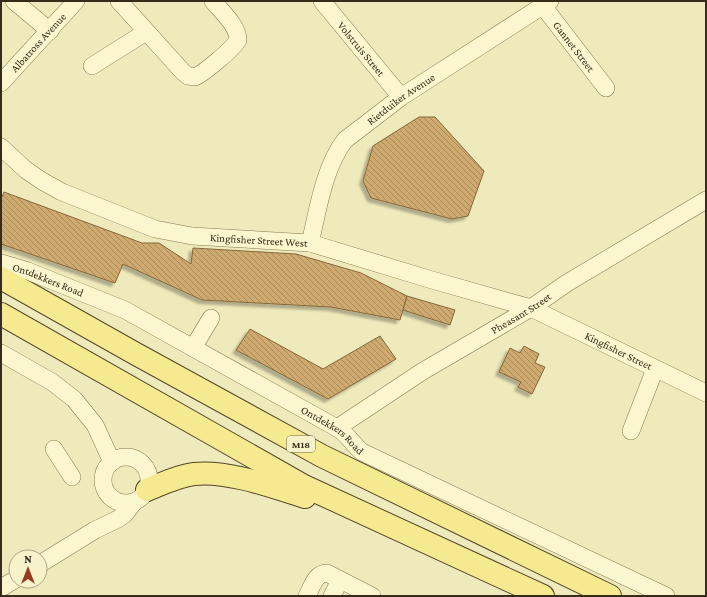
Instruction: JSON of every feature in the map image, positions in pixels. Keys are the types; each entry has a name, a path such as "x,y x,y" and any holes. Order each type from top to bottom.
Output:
{"main road":[{"name":"Ontdekkers Road","path":"1,278 322,456 610,596"},
{"path":"2,315 304,486 543,596"},
{"path":"141,496 180,477 192,474 211,473 264,485 355,510"}],"street":[{"path":"14,1 50,31"},
{"name":"Albatross Avenue","path":"1,83 76,1"},
{"path":"119,1 185,74 192,77 199,75 231,49 238,40 234,28 213,1"},
{"name":"Volstruis Street","path":"322,1 401,96"},
{"name":"Rietduiker Avenue","path":"310,243 329,170 339,148 345,140 401,96 546,3"},
{"name":"Gannet Street","path":"546,3 606,88"},
{"path":"92,66 146,32"},
{"name":"Kingfisher Street West","path":"1,147 26,170 62,192 155,229 192,236 310,243 531,308"},
{"name":"Pheasant Street","path":"337,428 423,371 531,308 567,283 705,202"},
{"name":"Ontdekkers Road","path":"1,263 28,271 126,310 337,428 345,433 355,447 370,456 666,596"},
{"name":"Kingfisher Street","path":"531,308 706,393"},
{"path":"193,348 211,318"},
{"path":"1,353 13,358 65,391 83,409 95,425 115,460"},
{"path":"631,431 655,368"},
{"path":"54,449 72,477"},
{"path":"48,559 121,516 141,496 149,484 148,472 141,462 130,457 115,460 105,469 102,478 104,488 108,496 116,502 122,504 141,496"},
{"path":"95,530 107,517 116,502"},
{"path":"307,596 317,576 322,573 327,573 371,596"},
{"path":"332,596 340,580"}],"building":[{"path":"419,117 435,117 484,171 468,216 452,219 371,198 363,181 373,146"},
{"path":"4,192 142,243 159,243 191,264 193,248 296,254 361,273 407,296 400,320 331,307 202,300 123,264 115,283 1,244 1,199"},
{"path":"407,296 455,310 450,325 403,310"},
{"path":"250,329 323,369 380,336 396,359 328,399 236,350"},
{"path":"524,346 539,354 535,363 545,367 532,394 518,387 521,382 499,372 510,348 520,353"}]}
